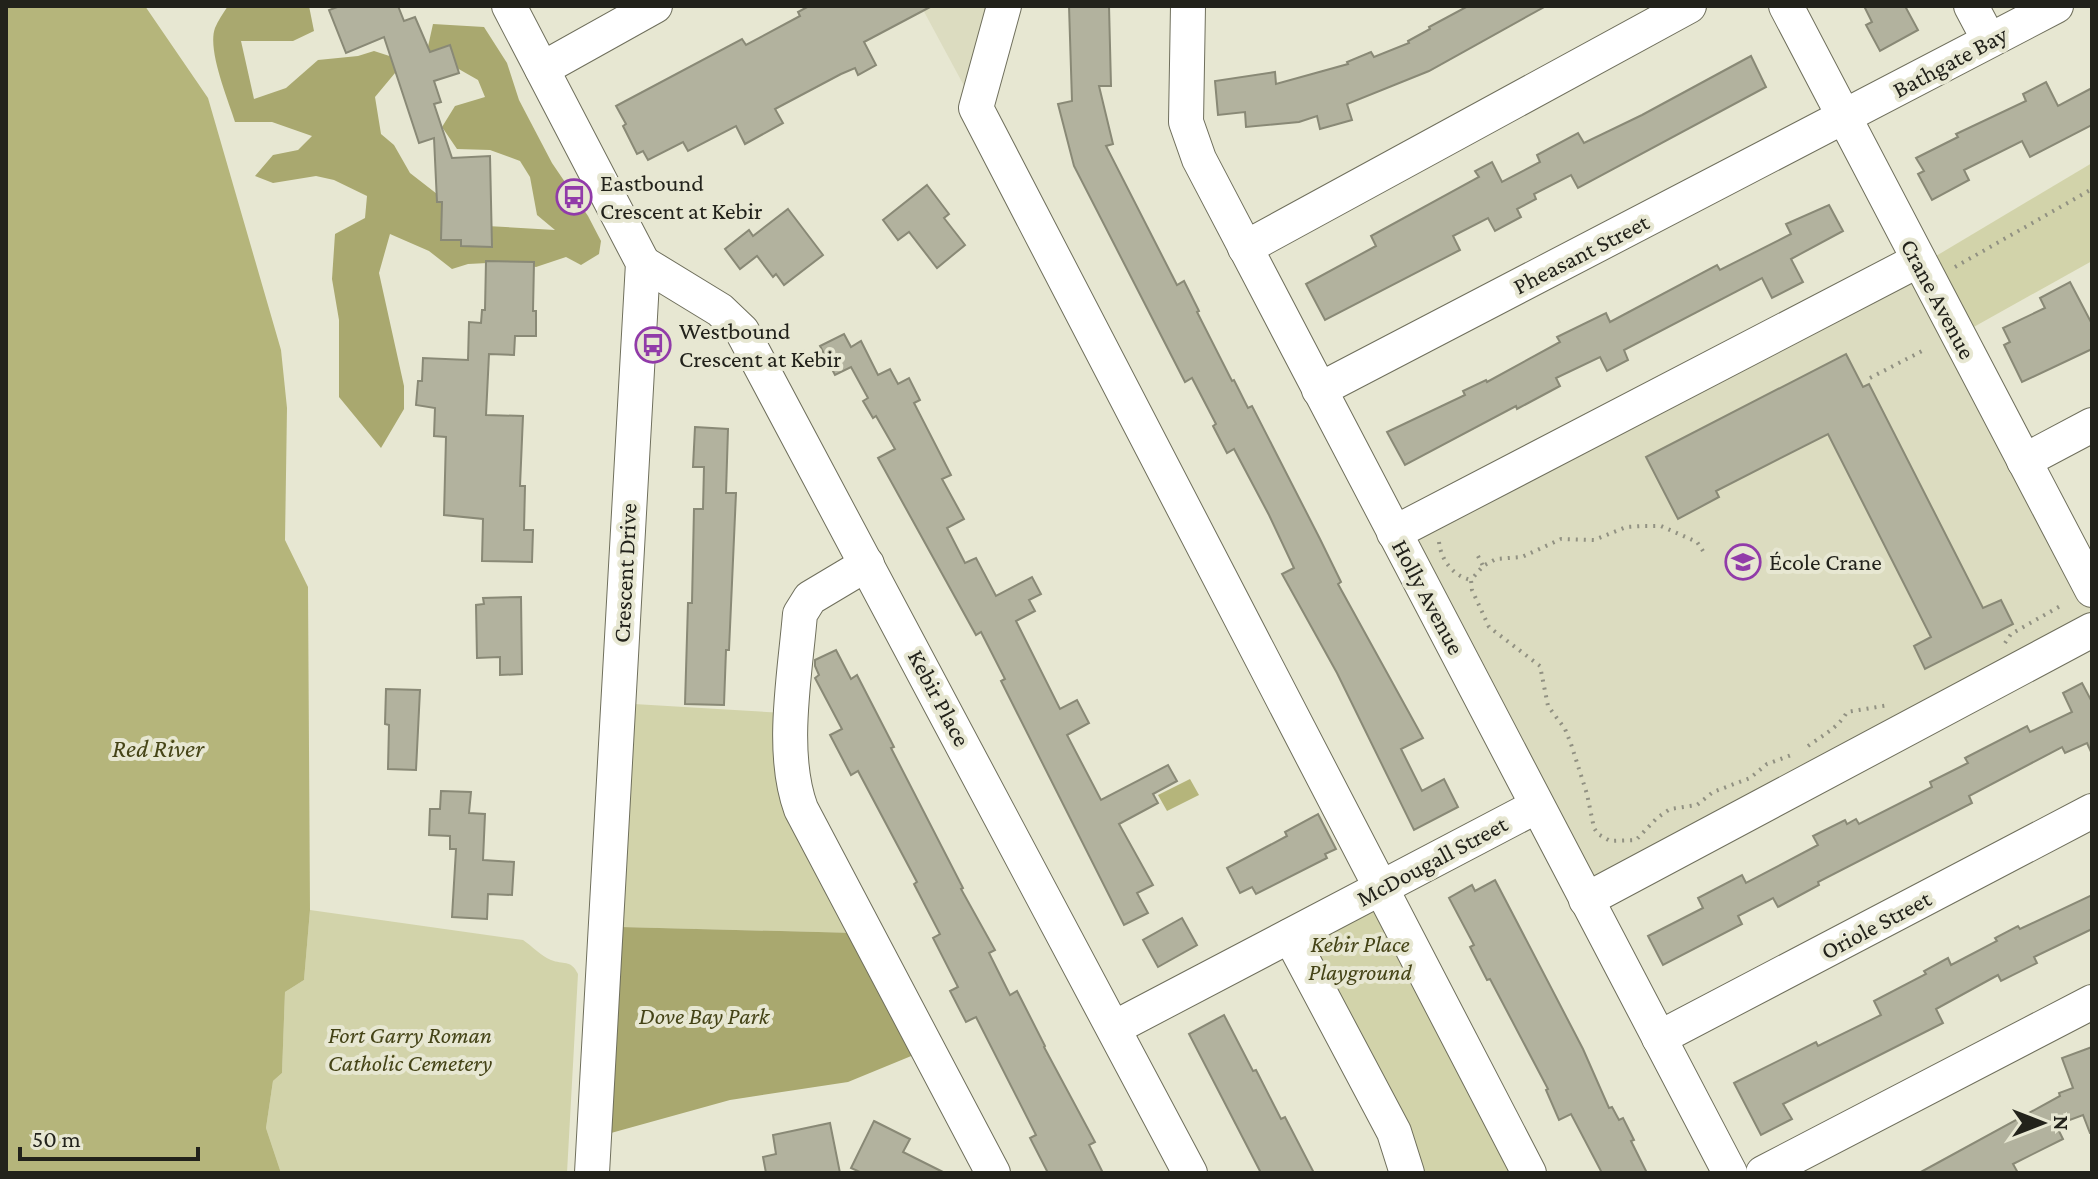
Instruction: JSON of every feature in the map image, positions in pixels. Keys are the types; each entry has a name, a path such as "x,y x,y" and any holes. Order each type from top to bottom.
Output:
{"street":[{"path":"509,6 643,263"},
{"path":"542,69 655,6"},
{"path":"1004,6 976,108 1529,1173"},
{"name":"Holly Avenue","path":"1188,6 1186,122 1199,159 1730,1173"},
{"path":"1245,248 1689,6"},
{"name":"Crane Avenue","path":"1786,6 2024,461 2077,598"},
{"path":"1971,6 1989,40"},
{"name":"Bathgate Bay","path":"1843,117 2056,6"},
{"name":"Pheasant Street","path":"1319,390 1843,117"},
{"name":"Kebir Place","path":"643,263 720,310 742,331 1190,1173"},
{"name":"Crescent Drive","path":"592,1173 643,263"},
{"path":"1394,533 1923,272"},
{"path":"2024,461 2092,425"},
{"path":"867,564 810,598 800,614 790,756 793,789 993,1173"},
{"path":"1586,900 2092,630"},
{"name":"McDougall Street","path":"1114,1028 1537,806"},
{"name":"Oriole Street","path":"1659,1038 2092,811"},
{"path":"1290,936 1394,1132 1407,1173"},
{"path":"1763,1173 2092,1002"}],"path":[{"path":"1923,272 2092,189"},
{"path":"1870,378 1924,350"},
{"path":"1431,514 1445,561 1462,578 1471,580"},
{"path":"1703,551 1697,542 1661,526 1626,527 1594,540 1561,539 1522,557 1496,559 1483,566 1471,580 1472,590 1489,627 1540,666 1548,706 1565,729 1587,794 1594,828 1603,838 1610,841 1636,840 1670,809 1697,805 1713,792 1750,778 1767,764 1801,751 1832,731 1847,712 1876,705 1903,706"},
{"path":"1478,556 1483,566"},
{"path":"2001,648 2011,634 2077,598"}],"shaded area":[{"path":"921,6 1004,6 976,108"},
{"name":"École Crane","path":"1917,261 2092,590 2092,630 1586,900 1394,533"}],"green space":[{"path":"228,6 309,6 314,31 293,41 241,41 254,99 286,88 318,60 374,51 405,61 375,97 381,134 394,145 410,173 464,215 487,226 555,230 537,215 530,177 520,161 490,150 457,149 442,127 455,106 485,97 478,80 427,51 433,24 484,27 507,63 519,100 552,163 601,241 599,254 581,265 566,257 536,267 507,262 468,264 452,269 429,251 390,234 379,273 404,386 404,409 381,448 339,397 339,320 332,279 335,234 365,218 367,196 334,180 316,176 273,183 255,176 273,155 298,150 312,136 272,122 235,122 219,75 213,37"},
{"path":"2092,163 2092,261 1963,333 1926,262"},
{"path":"634,704 785,713 856,933 621,927"},
{"name":"Kebir Place Playground","path":"1382,887 1525,1173 1407,1173 1290,936"},
{"name":"Fort Garry Roman Catholic Cemetery","path":"310,910 523,940 547,958 573,966 578,974 567,1173 281,1173 266,1128 273,1081 282,1073 285,992 304,980"},
{"name":"Dove Bay Park","path":"621,927 856,933 921,1052 848,1082 730,1100 611,1133"}],"water":[{"name":"Red River","path":"6,6 145,6 208,98 281,350 287,408 285,540 308,587 310,910 304,980 285,992 282,1073 273,1081 266,1128 281,1173 6,1173"},
{"path":"1190,779 1199,795 1167,811 1158,795"}],"building":[{"path":"340,6 398,6 404,21 415,17 430,52 450,45 459,73 434,81 441,102 434,104 452,158 490,156 492,247 461,246 461,240 441,240 442,202 437,202 434,138 419,143 384,37 346,53 329,10"},
{"path":"809,6 932,6 864,42 876,65 858,75 855,68 841,74 775,109 783,123 745,144 736,126 688,151 683,142 648,160 643,151 637,154 616,106 742,39 746,45 800,16 798,12"},
{"path":"1069,6 1109,6 1111,86 1099,86 1113,144 1106,146 1177,285 1184,281 1232,381 1248,408 1252,406 1341,582 1338,584 1423,738 1401,749 1422,791 1444,779 1458,807 1414,830 1337,673 1282,574 1294,568 1269,515 1234,449 1227,453 1192,378 1185,382 1074,166 1058,104 1072,101"},
{"path":"1468,6 1546,6 1429,71 1347,104 1352,120 1320,129 1317,116 1299,122 1246,127 1245,112 1218,115 1215,81 1275,72 1276,84 1348,64 1371,52 1374,57 1409,43 1429,27"},
{"path":"1864,6 1905,6 1918,30 1880,51 1866,25 1872,22"},
{"path":"1751,56 1766,87 1578,188 1571,175 1534,194 1536,199 1517,209 1521,217 1495,231 1488,218 1453,236 1460,250 1325,320 1306,284 1376,246 1371,236 1479,177 1475,171 1492,162 1502,182 1540,162 1537,155 1578,133 1584,143"},
{"path":"2046,82 2058,106 2092,88 2092,125 2030,157 2022,141 1964,170 1969,180 1932,200 1918,174 1924,171 1916,158 1958,137 1956,134 2026,101 2023,94"},
{"path":"927,185 949,214 944,218 965,245 937,268 909,232 898,240 883,220"},
{"path":"1829,205 1843,231 1791,259 1803,282 1772,298 1762,278 1624,350 1628,360 1607,371 1600,357 1556,378 1560,386 1405,465 1387,432 1465,395 1463,391 1487,382 1560,342 1557,337 1606,313 1610,322 1717,265 1720,270 1791,234 1786,224"},
{"path":"788,209 823,255 784,285 776,274 773,277 757,256 740,269 725,249 749,230 753,236"},
{"path":"486,261 534,262 536,336 515,336 514,355 489,354 486,415 523,416 520,486 525,486 524,530 533,530 532,562 482,561 483,519 444,515 446,437 434,436 435,408 416,405 423,358 468,360 469,322 481,323 482,310 485,310"},
{"path":"2070,282 2092,324 2092,349 2022,382 2004,345 2010,342 2003,328 2045,308 2040,298"},
{"path":"844,334 851,347 861,341 878,375 890,369 898,384 909,378 920,400 914,403 951,475 942,479 964,519 947,528 965,563 976,558 996,596 1032,577 1041,594 1029,600 1035,611 1016,621 1060,709 1077,700 1089,723 1067,735 1101,800 1168,765 1177,781 1153,794 1158,803 1119,824 1153,885 1137,893 1148,913 1124,925 1001,681 1005,679 981,632 976,635 878,458 895,449 876,416 873,418 863,401 868,398 851,367 835,375 820,346"},
{"path":"1846,354 1863,387 1869,384 1983,608 2001,600 2013,624 1925,669 1914,646 1931,637 1828,434 1716,491 1719,497 1678,519 1646,457"},
{"path":"695,427 728,429 726,493 736,493 724,705 685,704 694,509 703,509 704,467 693,467"},
{"path":"521,597 522,674 500,675 500,657 477,658 476,605 484,604 483,598"},
{"path":"836,650 851,679 857,675 894,747 891,748 961,889 995,950 989,953 1010,995 1017,991 1095,1142 1089,1145 1103,1173 1048,1173 1030,1138 1036,1135 976,1017 966,1022 950,991 958,987 933,938 940,934 914,884 917,882 858,771 851,775 830,735 842,729 815,678 819,675 815,660"},
{"path":"2082,683 2092,702 2092,754 2087,743 2065,753 2062,747 1969,796 1972,803 1818,882 1819,885 1778,907 1773,898 1738,916 1742,924 1663,965 1648,936 1703,908 1698,898 1742,875 1746,883 1818,845 1813,836 1845,820 1847,824 1856,819 1859,824 1932,787 1930,782 1968,763 1965,758 2027,726 2030,732 2072,712 2063,693"},
{"path":"386,689 420,690 416,770 388,769"},
{"path":"441,791 471,792 469,813 485,814 483,860 514,862 512,895 488,894 487,919 452,917 456,849 450,849 450,836 429,835 430,809 440,809"},
{"path":"1318,814 1336,849 1325,854 1327,858 1256,894 1252,887 1240,893 1227,868 1287,836 1285,832"},
{"path":"1495,880 1583,1049 1609,1108 1612,1107 1619,1120 1623,1118 1647,1173 1602,1173 1571,1114 1559,1120 1548,1089 1490,979 1487,980 1470,947 1474,945 1449,898 1472,885 1475,891"},
{"path":"2092,895 2092,929 2034,957 2037,963 2001,981 1998,975 1936,1009 1943,1023 1783,1104 1792,1119 1761,1135 1734,1083 1816,1042 1818,1046 1881,1015 1874,1001 1926,974 1924,971 1948,958 1951,965 2018,926 2020,929"},
{"path":"1182,918 1197,945 1158,967 1143,940"},
{"path":"1224,1015 1281,1119 1285,1117 1314,1173 1261,1173 1189,1034"},
{"path":"2092,1047 2092,1133 2083,1115 2056,1125 2063,1139 2013,1164 2018,1173 1919,1173 2073,1088 2062,1058"},
{"path":"874,1121 910,1139 903,1152 945,1173 862,1173 851,1168"},
{"path":"830,1123 840,1173 766,1173 763,1157 776,1154 773,1135"}],"place":[{"name":"Eastbound Crescent at Kebir","path":"574,197"},
{"name":"Westbound Crescent at Kebir","path":"653,345"},
{"name":"École Crane","path":"1743,562"}]}
